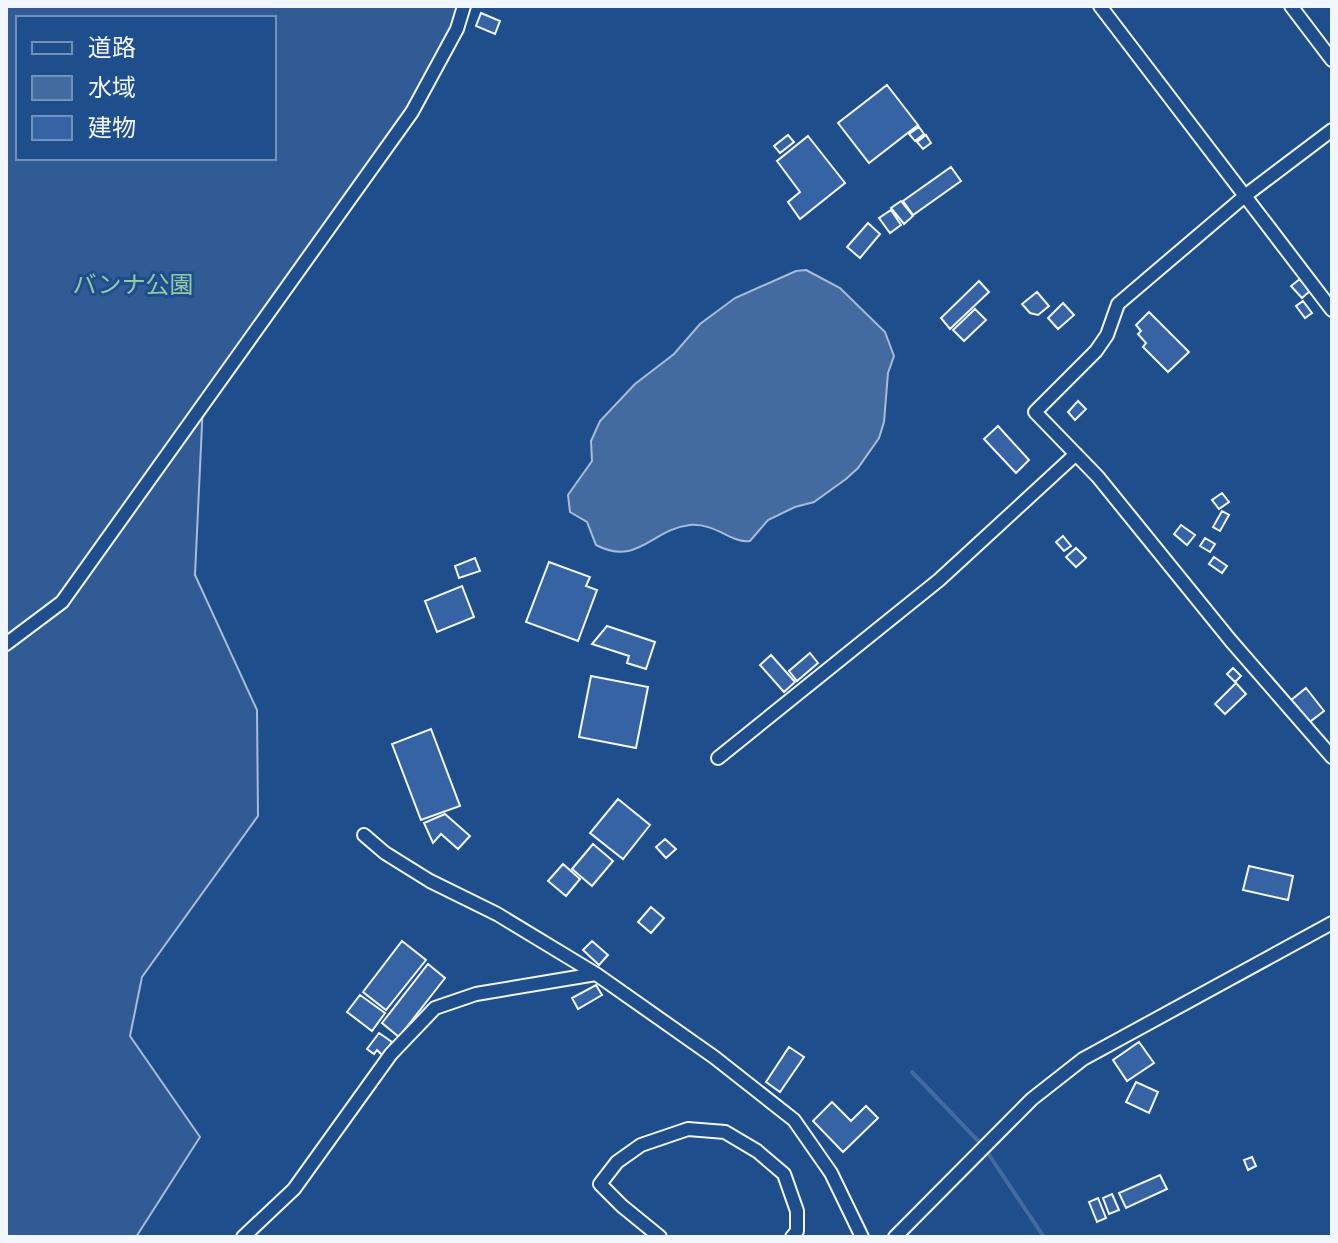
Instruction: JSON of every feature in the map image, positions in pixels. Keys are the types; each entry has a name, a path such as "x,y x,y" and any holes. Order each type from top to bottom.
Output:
{"street":[{"path":"6,644 62,602 412,112 457,29 464,6"},
{"path":"1100,6 1332,310"},
{"path":"1291,6 1332,60"},
{"path":"1332,130 1246,195 1118,304 1107,335 1096,351 1035,412 1098,477 1231,641 1332,757"},
{"path":"718,758 939,580 1076,454"},
{"path":"364,835 385,853 430,881 497,914 596,974 714,1057 794,1120 831,1173 862,1237"},
{"path":"895,1237 1032,1099 1083,1059 1332,923"},
{"path":"243,1237 294,1189 391,1054 435,1008 476,994 596,974"},
{"path":"660,1237 600,1184 617,1162 641,1145 688,1129 725,1132 757,1151 784,1174 797,1211 797,1231 792,1237"}],"shaded area":[{"name":"バンナ公園","path":"6,6 464,6 412,112 203,403 195,575 257,710 258,816 142,977 130,1036 200,1137 136,1237 6,1237"}],"water":[{"path":"806,270 840,288 885,332 894,356 888,373 884,422 879,438 858,468 814,502 768,520 750,541 708,527 690,525 623,552 596,545 587,522 570,512 568,495 592,461 591,441 600,421 635,384 674,354 700,324 735,298 796,271"}],"building":[{"path":"481,13 500,21 495,34 476,26"},
{"path":"887,85 918,125 869,163 838,123"},
{"path":"919,127 924,134 915,141 909,134"},
{"path":"788,135 794,142 780,153 774,146"},
{"path":"926,135 931,143 923,149 917,142"},
{"path":"808,136 845,183 800,219 788,202 800,192 777,161"},
{"path":"951,167 961,181 913,215 903,201"},
{"path":"901,201 913,216 904,224 891,208"},
{"path":"891,210 901,225 890,233 879,218"},
{"path":"868,223 880,234 860,258 847,247"},
{"path":"1300,279 1310,291 1302,298 1291,286"},
{"path":"979,281 989,292 950,329 941,318"},
{"path":"1037,292 1049,306 1038,315 1030,313 1022,304"},
{"path":"1303,301 1312,313 1305,318 1296,306"},
{"path":"1063,303 1074,315 1058,329 1048,318"},
{"path":"975,309 986,320 964,341 953,330"},
{"path":"1149,312 1189,352 1168,372 1143,347 1146,343 1138,334 1141,331 1136,325"},
{"path":"1078,401 1086,409 1075,420 1068,412"},
{"path":"998,426 1029,460 1016,473 984,439"},
{"path":"1222,493 1229,502 1219,509 1212,500"},
{"path":"1222,511 1229,515 1220,531 1213,527"},
{"path":"1181,525 1195,535 1187,545 1174,534"},
{"path":"1063,536 1071,546 1064,551 1056,542"},
{"path":"1205,538 1215,544 1210,552 1200,546"},
{"path":"1076,548 1086,558 1076,567 1066,557"},
{"path":"1214,557 1227,566 1222,573 1209,564"},
{"path":"475,558 480,571 459,578 455,566"},
{"path":"549,562 590,577 586,586 597,590 578,641 526,622"},
{"path":"462,586 474,617 437,632 425,601"},
{"path":"607,626 655,642 646,669 627,663 629,656 592,644"},
{"path":"810,653 818,663 797,681 789,671"},
{"path":"771,655 795,682 784,692 760,665"},
{"path":"1233,668 1241,676 1235,682 1227,674"},
{"path":"591,676 648,687 636,748 579,737"},
{"path":"1236,683 1246,694 1225,714 1215,704"},
{"path":"1306,688 1324,711 1307,724 1290,701"},
{"path":"431,729 460,806 421,820 392,744"},
{"path":"618,799 650,825 623,859 590,833"},
{"path":"445,814 470,836 458,849 441,834 433,843 424,823"},
{"path":"665,839 676,849 666,858 656,847"},
{"path":"593,844 613,861 592,886 572,869"},
{"path":"563,864 580,879 566,896 548,881"},
{"path":"1249,866 1293,876 1288,900 1243,890"},
{"path":"651,907 664,918 651,933 638,922"},
{"path":"402,941 426,960 386,1010 363,992"},
{"path":"592,941 608,955 599,965 583,950"},
{"path":"428,964 445,978 399,1037 382,1023"},
{"path":"596,985 602,995 578,1009 572,998"},
{"path":"360,995 385,1013 372,1031 347,1012"},
{"path":"379,1033 392,1042 382,1055 377,1050 374,1054 367,1049"},
{"path":"1139,1042 1154,1063 1127,1081 1113,1060"},
{"path":"789,1047 804,1057 780,1092 766,1082"},
{"path":"1136,1082 1158,1092 1149,1113 1126,1102"},
{"path":"832,1102 851,1121 866,1106 878,1118 843,1152 813,1121"},
{"path":"1252,1157 1256,1166 1248,1170 1244,1160"},
{"path":"1160,1175 1167,1189 1126,1208 1119,1193"},
{"path":"1112,1194 1119,1210 1109,1214 1103,1198"},
{"path":"1098,1198 1106,1218 1097,1222 1089,1202"}],"waterway":[{"path":"912,1072 983,1146 1044,1237"}]}
